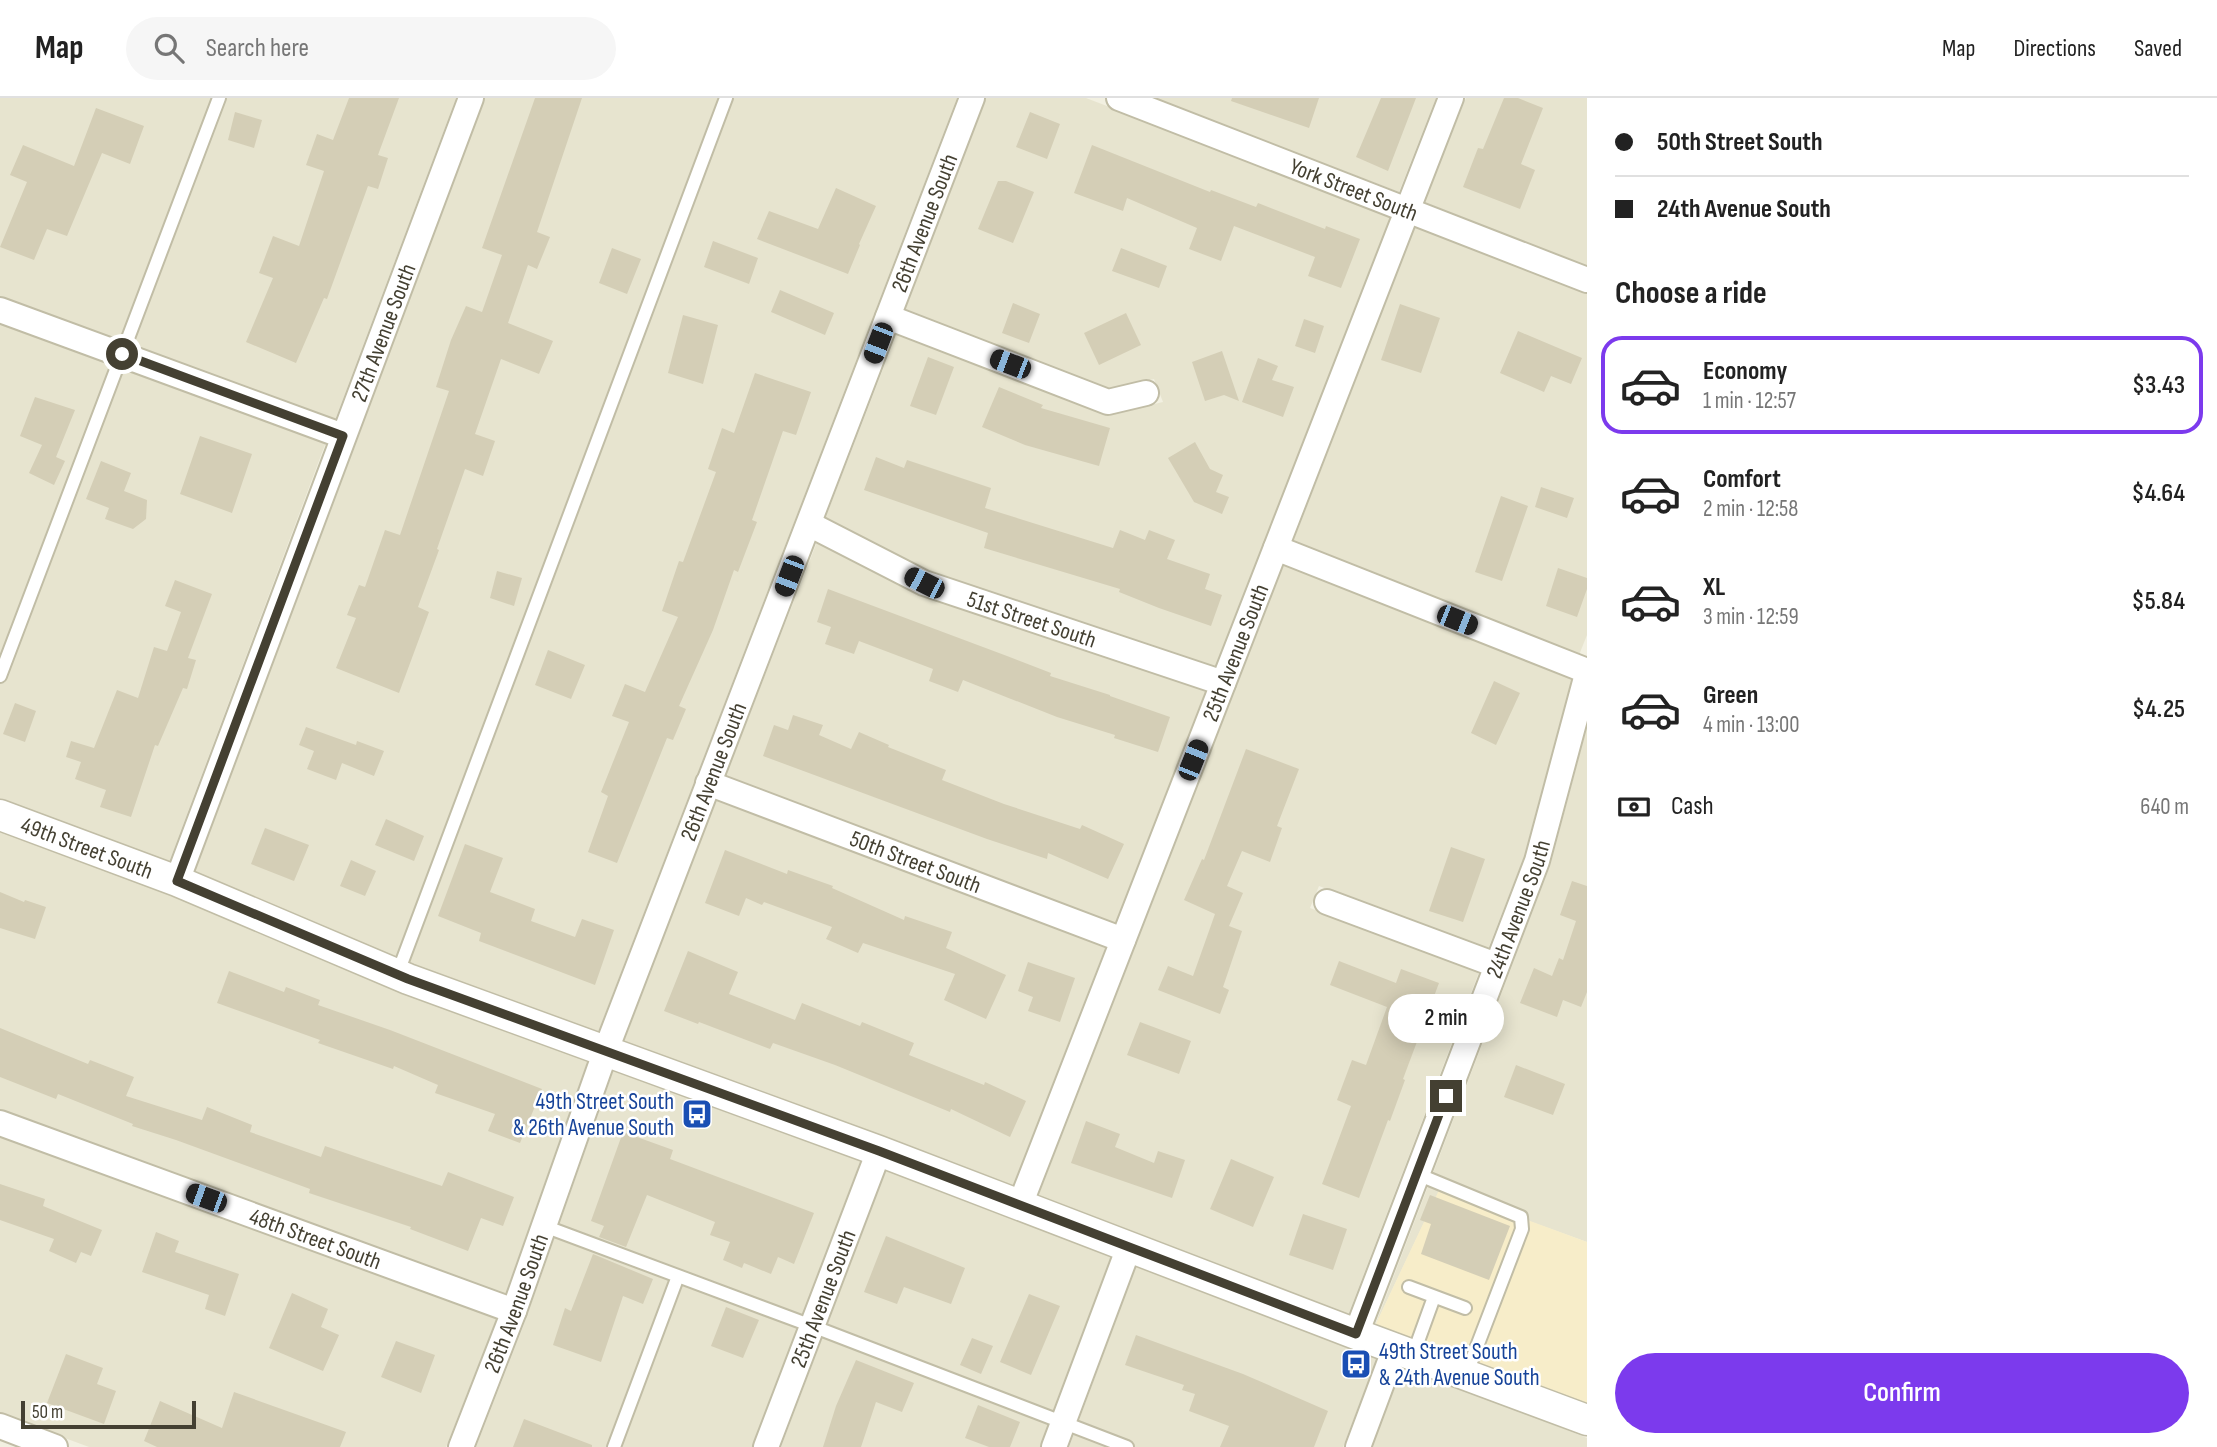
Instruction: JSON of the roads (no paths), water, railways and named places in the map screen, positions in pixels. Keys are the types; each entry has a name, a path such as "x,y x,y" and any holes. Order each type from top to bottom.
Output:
{"street":[{"name":"27th Avenue South","path":"177,881 471,98"},
{"name":"26th Avenue South","path":"461,1447 514,1311 606,1050 972,98"},
{"name":"York Street South","path":"1119,98 1408,208 1587,280"},
{"name":"25th Avenue South","path":"1020,1205 1451,98"},
{"path":"0,310 343,436"},
{"path":"888,317 1108,402 1146,393"},
{"name":"51st Street South","path":"809,524 924,583 1223,683"},
{"path":"1276,548 1587,672"},
{"name":"24th Avenue South","path":"1356,1334 1537,861 1587,672"},
{"name":"50th Street South","path":"708,783 1123,940"},
{"name":"49th Street South","path":"0,814 177,881 397,975 879,1151 1587,1420"},
{"path":"1327,902 1496,965"},
{"name":"48th Street South","path":"0,1123 514,1311"},
{"name":"25th Avenue South","path":"766,1447 879,1151"},
{"path":"1054,1447 1129,1247"},
{"path":"1358,1447 1404,1352"},
{"path":"0,1426 55,1447"}],"lane":[{"path":"0,676 219,98"},
{"path":"397,975 726,98"},
{"path":"1416,1174 1521,1217 1522,1228 1466,1375"},
{"path":"544,1226 1127,1447"},
{"path":"614,1447 678,1276"},
{"path":"1409,1287 1465,1308"},
{"path":"1404,1352 1434,1297"}],"place":[{"name":"49th Street South & 26th Avenue South","path":"697,1114"},
{"name":"49th Street South & 24th Avenue South","path":"1356,1364"}]}
